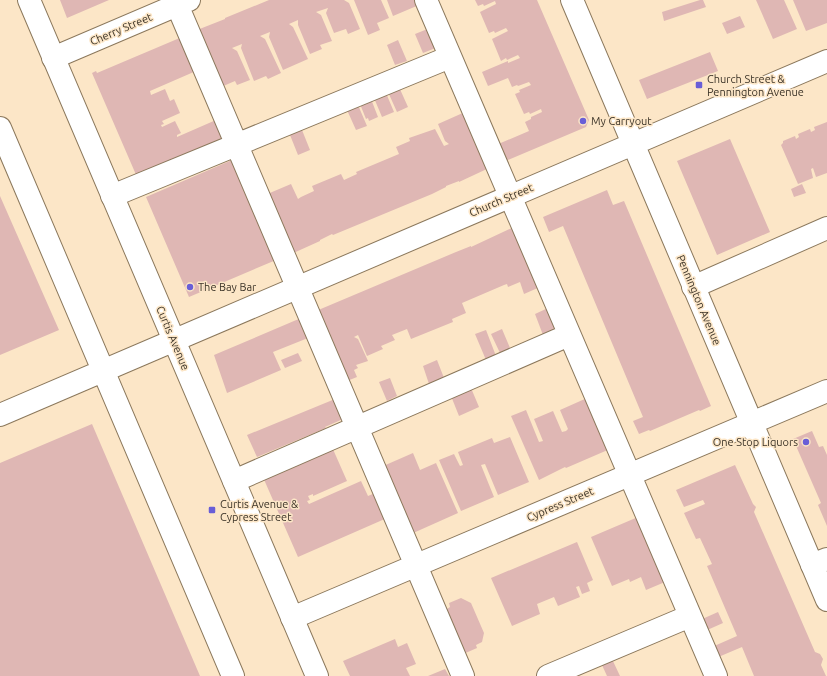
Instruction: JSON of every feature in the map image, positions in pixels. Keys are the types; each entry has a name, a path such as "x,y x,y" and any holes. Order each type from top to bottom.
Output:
{"main road":[{"name":"Curtis Avenue","path":"28,0 175,340 317,676"},
{"path":"426,0 716,676"},
{"name":"Pennington Avenue","path":"572,0 751,423 820,562 827,600"},
{"name":"Cherry Street","path":"53,58 180,2"},
{"path":"180,2 237,145 463,676"},
{"path":"112,196 450,57"},
{"name":"Church Street","path":"0,415 827,61"},
{"path":"0,128 233,676"},
{"path":"693,287 827,228"},
{"path":"234,481 569,335"},
{"name":"Cypress Street","path":"292,618 827,391"},
{"path":"548,676 690,616"}],"building":[{"path":"60,0 109,0 67,18"},
{"path":"269,0 344,0 349,3 360,29 348,34 346,29 334,33 326,13 328,8 316,12 321,15 332,41 320,45 322,49 310,54 298,25 298,20 289,24 293,27 308,59 283,70 269,37 270,32 260,36 265,39 281,73 268,79 266,76 254,81 241,48 242,44 232,48 237,51 250,80 237,85 235,81 221,87 197,30"},
{"path":"354,0 381,0 389,18 377,23 380,30 368,35"},
{"path":"387,0 417,0 419,5 393,16"},
{"path":"475,0 537,0 589,120 586,127 503,162 496,145 529,131 525,122 531,119 531,117 542,112 541,109 530,114 529,112 524,114 515,94 520,92 519,90 531,85 529,82 512,87 508,78 488,86 482,72 508,61 508,63 520,58 518,55 501,61 492,39 508,31 506,28 495,33 494,31 489,33 480,12 496,4 495,1 484,6 483,4 478,6"},
{"path":"703,0 706,7 664,21 662,12"},
{"path":"756,0 784,0 797,29 773,39"},
{"path":"793,0 827,0 827,23 806,31"},
{"path":"740,16 745,27 727,34 722,23"},
{"path":"430,28 438,47 423,53 415,34"},
{"path":"182,37 196,71 150,91 151,95 165,89 170,101 174,99 180,113 162,121 164,124 161,125 162,127 175,121 181,133 177,135 177,137 216,120 224,139 137,177 92,73 96,71 97,73"},
{"path":"398,40 407,61 395,65 387,45"},
{"path":"710,52 718,71 647,99 639,80"},
{"path":"399,87 408,107 397,112 388,92"},
{"path":"386,93 394,112 382,117 374,98"},
{"path":"371,99 378,117 369,121 368,118 366,119 360,104"},
{"path":"358,105 367,126 356,130 347,110"},
{"path":"465,112 489,168 459,182 446,186 432,194 333,235 332,234 289,255 265,195 291,184 298,199 314,191 312,186 341,174 344,180 357,174 356,172 399,154 396,147 410,141 409,138 435,129 444,146 449,144 445,141 438,124"},
{"path":"827,122 827,173 816,177 813,168 811,169 813,178 798,184 781,145 783,141 795,136 796,139 799,137 798,134 810,129 811,132 815,130 814,127"},
{"path":"302,130 310,150 298,155 290,135"},
{"path":"730,139 770,232 717,255 677,161"},
{"path":"232,160 276,260 189,297 146,197"},
{"path":"802,184 806,193 794,197 791,189"},
{"path":"607,190 613,205 624,201 711,406 639,434 633,421 643,417 563,226 549,232 543,217"},
{"path":"0,196 59,330 0,355"},
{"path":"514,227 540,287 524,294 520,282 508,287 507,284 504,285 462,303 466,313 452,319 453,322 411,339 407,329 392,335 395,340 381,346 383,349 367,356 358,335 354,337 358,339 368,361 356,365 358,368 354,370 357,377 347,381 316,311 471,247"},
{"path":"548,308 557,329 543,335 535,314"},
{"path":"301,318 308,338 273,352 281,370 227,393 214,355"},
{"path":"502,329 510,348 500,353 491,334"},
{"path":"486,330 496,356 486,360 475,334"},
{"path":"298,353 302,361 285,368 281,360"},
{"path":"437,360 444,378 429,384 423,366"},
{"path":"390,378 397,396 387,401 379,382"},
{"path":"471,388 479,407 459,416 451,396"},
{"path":"587,398 610,449 566,468 565,467 539,480 511,416 526,410 539,442 543,441 534,419 553,411 562,432 566,431 568,429 560,410"},
{"path":"335,399 343,419 325,427 326,428 257,457 247,435"},
{"path":"92,424 200,676 0,676 0,463"},
{"path":"812,431 819,447 823,446 827,455 827,526 818,505 821,503 793,439"},
{"path":"510,437 529,482 498,495 485,464 481,465 494,497 461,511 439,460 454,454 460,466 463,465 458,452 492,438 494,443"},
{"path":"332,447 347,481 313,496 313,494 308,496 310,500 307,501 309,504 361,481 368,496 375,493 387,518 298,557 262,475"},
{"path":"413,453 420,470 436,463 458,513 411,534 381,467"},
{"path":"735,465 753,504 756,507 754,512 815,652 820,654 823,659 821,665 826,676 754,676 742,647 716,658 712,647 737,636 707,566 712,564 700,538 696,539 684,513 705,504 703,500 684,507 676,490"},
{"path":"638,517 665,582 646,590 641,577 630,582 629,579 612,586 591,537"},
{"path":"577,542 593,580 587,583 590,591 582,594 579,586 576,587 580,597 558,606 554,597 537,604 540,614 512,626 491,578"},
{"path":"461,598 471,603 484,633 482,642 476,645 477,648 461,655 445,615 447,609 450,607 449,603"},
{"path":"718,612 723,623 705,631 700,620"},
{"path":"395,639 398,647 407,643 416,664 406,668 410,676 350,676 343,661"},
{"path":"612,659 620,676 607,676 602,665"},
{"path":"445,669 449,676 428,676"}],"place":[{"name":"Church Street & Pennington Avenue","path":"699,85"},
{"name":"My Carryout","path":"583,121"},
{"name":"The Bay Bar","path":"190,287"},
{"name":"One Stop Liquors","path":"806,442"},
{"name":"Curtis Avenue & Cypress Street","path":"212,510"}]}
